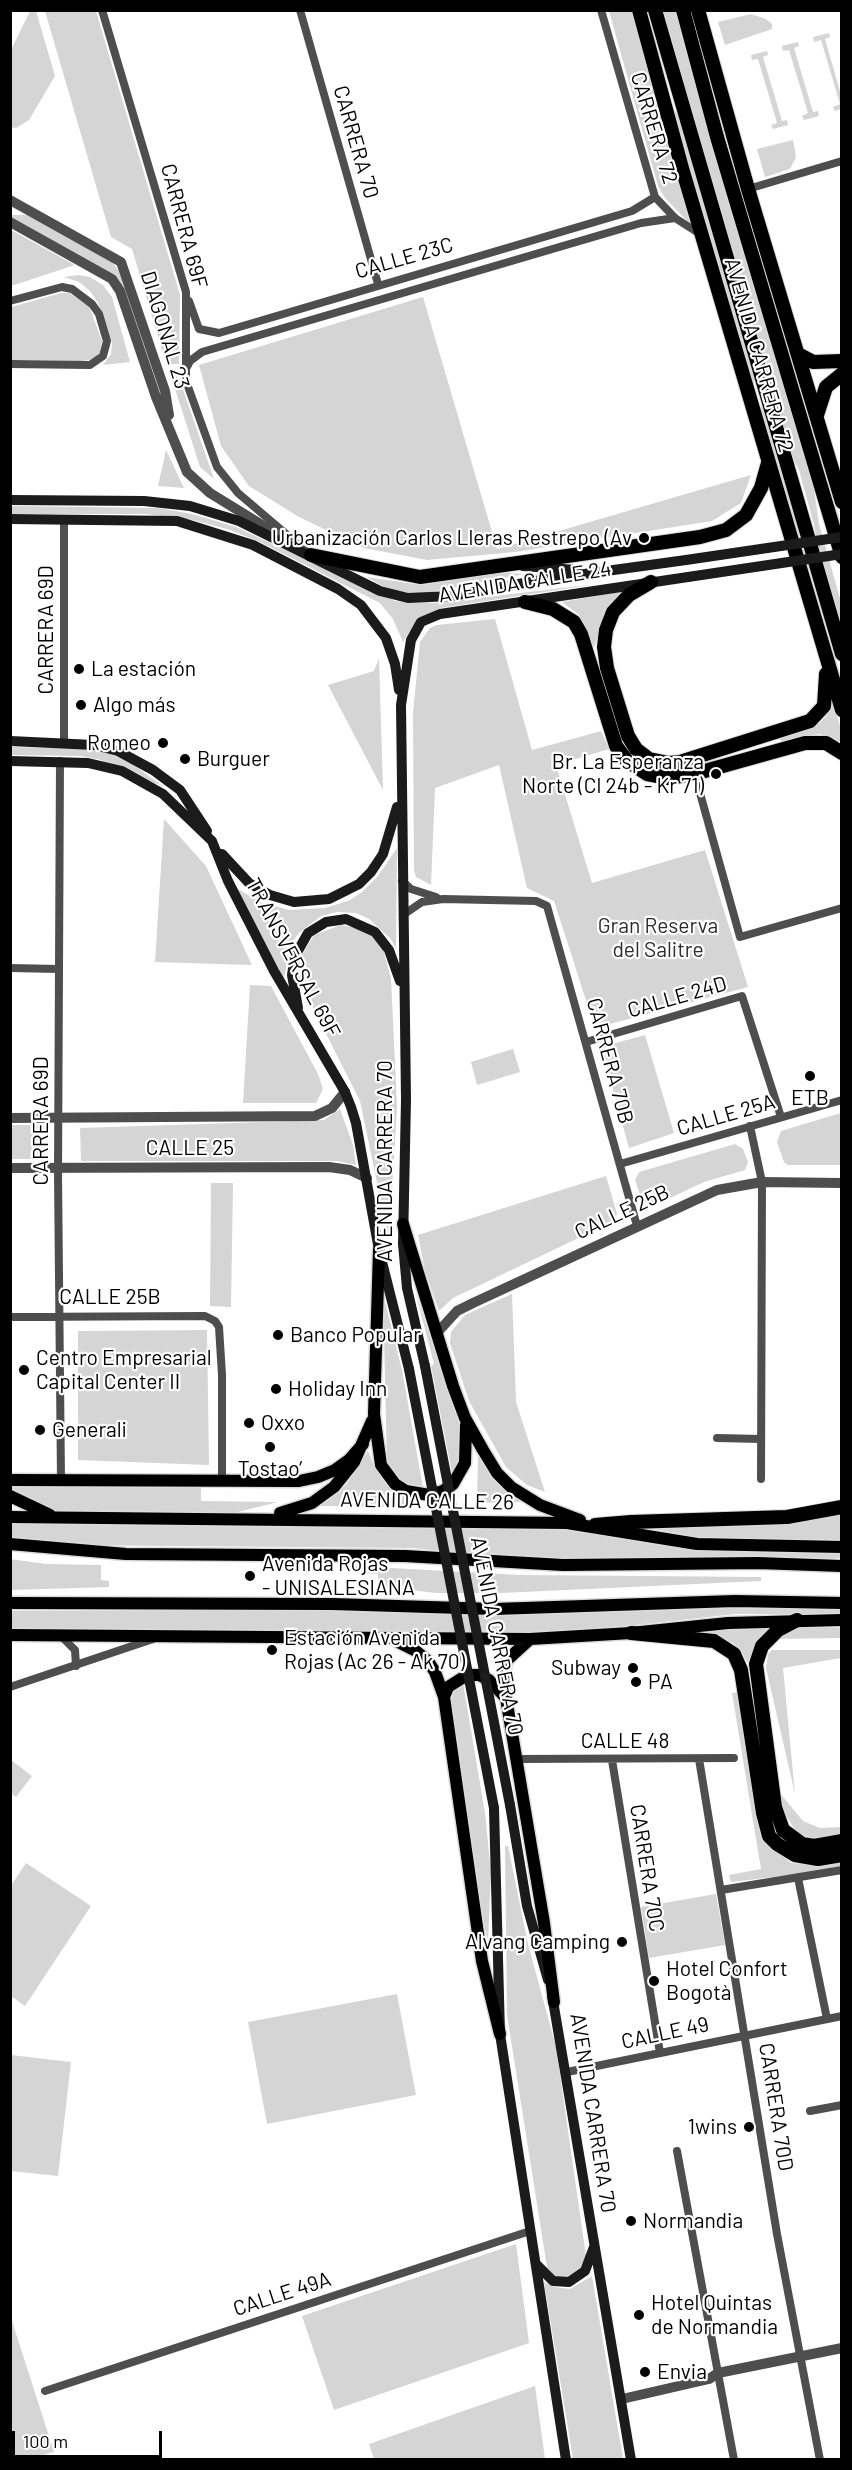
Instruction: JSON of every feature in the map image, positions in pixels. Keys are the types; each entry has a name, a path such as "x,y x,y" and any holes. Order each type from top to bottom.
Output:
{"highway":[{"name":"AVENIDA CARRERA 72","path":"639,10 842,710"},
{"name":"AVENIDA CARRERA 72","path":"655,10 842,654"},
{"name":"AVENIDA CARRERA 72","path":"683,10 717,137 842,555"},
{"name":"AVENIDA CARRERA 72","path":"700,11 748,189 842,502"},
{"path":"662,95 684,113"},
{"path":"798,354 813,362 842,361"},
{"path":"817,417 823,392 830,381 842,374"},
{"path":"754,412 761,376"},
{"path":"311,555 420,576 700,537 726,530 746,515 757,498 768,461"},
{"path":"651,582 629,595 619,605 609,621 605,638 607,668 628,736 636,749 649,759 669,763 810,721 821,711 826,694 825,654"},
{"path":"525,602 553,609 574,622 581,634 616,746 637,769 653,776 676,777 798,744 820,742 842,753"},
{"path":"768,734 774,750"},
{"path":"596,1526 631,1522 787,1516 842,1507"},
{"path":"797,1620 778,1630 762,1646 756,1664 775,1807 783,1830 802,1844 814,1846 842,1841"},
{"path":"631,1633 714,1641 734,1654 741,1670 763,1814 770,1836 777,1844 795,1856 818,1859 842,1855"}],"main road":[{"name":"AVENIDA CALLE 24","path":"10,500 169,502 239,521 380,591 408,598 452,596 597,571 842,537"},
{"path":"10,519 163,520 189,523 253,545 338,589 365,609 385,634 395,664 401,705"},
{"name":"AVENIDA CALLE 24","path":"401,705 411,640 421,622 440,614 842,555"},
{"path":"498,564 597,571"},
{"name":"AVENIDA CARRERA 70","path":"401,705 406,1100 403,1224 405,1275 425,1366 510,1804 527,1906 554,2002 631,2460"},
{"path":"10,741 64,742 94,745 118,751 167,779 192,805 212,841 227,861 257,889 294,902 329,899 359,884 383,854 390,835 402,783"},
{"path":"10,761 60,761 103,766 122,771 163,795 212,841"},
{"name":"TRANSVERSAL 69F","path":"212,841 228,881 299,1016 345,1092"},
{"path":"299,1016 292,975 295,956 308,933 326,922 346,919 375,932 389,950 403,990"},
{"name":"AVENIDA CARRERA 70","path":"345,1092 356,1123 379,1250 409,1369 494,1808 500,2034 566,2460"},
{"path":"403,1224 436,1334 465,1418 497,1473 511,1487 540,1505 596,1526"},
{"path":"379,1250 374,1414 377,1450 386,1474 406,1491 429,1495 443,1491 461,1474 467,1448 465,1418"},
{"path":"260,1518 296,1510 324,1495 345,1476 363,1444 374,1414"},
{"path":"10,1480 291,1481 318,1477 342,1465 363,1444"},
{"path":"10,1496 57,1518"},
{"name":"AVENIDA CALLE 26","path":"10,1517 521,1521 596,1526 697,1544 842,1547"},
{"path":"10,1544 126,1554 393,1556 563,1565 758,1563 842,1566"},
{"path":"10,1603 332,1604 494,1609 723,1602 842,1602"},
{"path":"10,1635 394,1640 530,1639 631,1633 728,1623 842,1620"},
{"path":"530,1639 515,1650 503,1668 554,2002"},
{"path":"394,1640 416,1651 428,1661 435,1672 444,1697 482,1961 500,2034"},
{"path":"444,1697 448,1687 456,1680 467,1675 479,1675 496,1686 506,1698"},
{"path":"534,2261 553,2281 569,2282 585,2271 594,2244"}],"street":[{"name":"CARRERA 69F","path":"102,10 186,292 186,381 217,467 225,479 311,555"},
{"name":"CARRERA 70","path":"300,10 378,284"},
{"name":"CARRERA 72","path":"601,10 655,197 675,218 703,236"},
{"path":"748,189 842,161"},
{"name":"CALLE 23C","path":"186,292 196,325 204,332 219,333 378,284 632,211 655,197"},
{"name":"DIAGONAL 23","path":"10,200 114,256 124,266 165,391 171,430"},
{"path":"10,210 30,210"},
{"name":"CALLE 23C","path":"186,369 190,361 202,352 641,223 675,218"},
{"name":"DIAGONAL 23","path":"10,222 105,274 116,284 156,397 187,472 200,486 311,555"},
{"path":"10,301 62,287 84,295 99,314 106,333 107,348 96,363 83,366 10,364"},
{"name":"CARRERA 69D","path":"64,519 64,742"},
{"name":"CARRERA 69D","path":"60,761 58,1168 61,1480"},
{"path":"698,786 740,937 842,908"},
{"path":"402,881 418,892 443,899"},
{"path":"403,915 422,902 443,899"},
{"name":"CARRERA 70B","path":"443,899 536,901 547,906 638,1226"},
{"path":"10,968 59,969"},
{"name":"CALLE 24D","path":"586,1042 742,996 781,1117"},
{"name":"CALLE 25","path":"10,1118 315,1116 332,1108 345,1092"},
{"name":"CALLE 25A","path":"620,1164 842,1100"},
{"path":"750,1126 762,1182 761,1479"},
{"name":"CALLE 25","path":"10,1168 329,1167 350,1170 367,1178"},
{"name":"CALLE 25B","path":"436,1334 457,1311 473,1302 717,1190 762,1182 842,1183"},
{"name":"CALLE 25B","path":"10,1317 209,1317 219,1327 222,1375 222,1480"},
{"path":"717,1438 761,1439"},
{"path":"62,1636 75,1650 75,1666"},
{"path":"10,1687 154,1638"},
{"name":"CALLE 48","path":"517,1759 734,1758"},
{"name":"CARRERA 70D","path":"699,1759 800,2360 820,2460"},
{"name":"CARRERA 70C","path":"612,1760 660,2053"},
{"path":"721,1890 842,1870"},
{"path":"798,1878 828,2019"},
{"name":"CALLE 49","path":"567,2072 842,2016"},
{"path":"810,2111 842,2105"},
{"path":"677,2151 715,2377 734,2460"},
{"name":"CALLE 49A","path":"45,2391 530,2231"},
{"path":"800,2360 842,2348"},
{"path":"622,2399 800,2360 842,2355"}],"green space":[{"path":"30,11 36,11 55,76 29,120 16,128 11,127 11,50"},
{"path":"45,11 96,11 180,295 179,364 166,364 132,249 111,237"},
{"path":"609,11 633,11 690,224 665,198 658,186"},
{"path":"662,11 678,11 812,475 819,524 841,602 841,636 823,577 814,525 799,470 789,452"},
{"path":"689,11 694,11 841,524 841,539"},
{"path":"751,14 766,19 772,24 772,29 725,45 718,22"},
{"path":"829,33 830,37 825,39 841,95 841,109 835,111 833,107 840,104 821,40 814,42 813,37"},
{"path":"798,42 799,46 794,48 813,112 818,111 819,116 804,120 802,116 808,113 789,50 783,51 782,46"},
{"path":"767,51 768,55 763,57 782,121 787,120 788,125 773,129 771,125 777,123 758,59 752,60 751,55"},
{"path":"673,109 680,117 755,374 753,386"},
{"path":"793,140 796,157 790,169 765,177 757,149"},
{"path":"11,215 27,215 112,262 119,271 133,308 119,282 11,218"},
{"path":"11,230 75,265 11,286"},
{"path":"78,275 90,277 103,285 112,297 130,362 103,365 111,354 112,343 98,303 90,291 79,282 64,277"},
{"path":"61,293 69,293 89,306 102,341 100,352 94,359 81,361 11,360 11,307"},
{"path":"423,297 497,549 751,475 741,503 712,521 515,552 427,560 364,548 299,517 249,486 221,446 199,365"},
{"path":"177,372 214,479 200,467 170,373"},
{"path":"763,399 841,677 841,692 760,413"},
{"path":"166,450 184,488 158,486"},
{"path":"11,506 158,508 192,514 236,527 395,601 434,603 597,584 441,608 417,620 403,642 393,619 380,603 260,542 230,530 193,520 145,514 11,514"},
{"path":"498,572 525,574 412,594 384,587 367,577 421,585"},
{"path":"624,591 605,612 594,648 579,615 562,602"},
{"name":"Gran Reserva del Salitre","path":"495,619 532,750 601,731 609,749 556,765 592,883 705,850 748,987 595,1028 554,901 527,888 499,765 435,788 431,885 416,877 414,871 413,713 420,642 430,628 437,625"},
{"path":"379,658 383,790 328,685 374,671"},
{"path":"833,702 841,729 841,742 819,734 782,743 780,738 820,723 831,710"},
{"path":"11,747 89,749 113,755 135,766 164,787 101,760 81,756 11,755"},
{"path":"164,819 206,866 252,965 155,962"},
{"path":"397,848 396,949 391,939 369,919 356,913 337,912 321,916 299,933 290,945 284,979 236,888 260,902 289,910 325,908 348,901 361,893 378,876"},
{"path":"341,925 356,928 371,935 383,949 391,979 397,1107 389,1240 360,1101 298,978 299,960 314,935"},
{"path":"250,985 271,986 318,1074 323,1089 316,1103 243,1103"},
{"path":"645,1035 674,1133 629,1148 601,1047"},
{"path":"513,1049 520,1072 477,1085 471,1062"},
{"path":"340,1109 353,1145 356,1165 337,1161 81,1161 80,1128 324,1120"},
{"path":"841,1113 841,1165 788,1165 784,1162 777,1142 781,1131"},
{"path":"11,1125 39,1125 40,1159 11,1159"},
{"path":"735,1144 743,1149 748,1162 745,1170 704,1182 653,1206 642,1201 635,1180 639,1172"},
{"path":"606,1176 617,1214 614,1221 453,1298 439,1311 425,1271 418,1235"},
{"path":"211,1183 233,1183 231,1307 210,1306"},
{"path":"415,1291 460,1426 463,1451 453,1478 431,1366 434,1364"},
{"path":"383,1293 402,1370 423,1488 403,1482 387,1465"},
{"path":"512,1294 516,1402 545,1492 527,1485 506,1467 469,1401 450,1343 451,1332 465,1315"},
{"path":"207,1330 209,1465 78,1460 78,1331"},
{"path":"368,1451 376,1470 387,1486 421,1507 320,1506 346,1485"},
{"path":"478,1453 502,1487 522,1502 477,1503"},
{"path":"11,1486 201,1487 201,1501 278,1502 238,1512 56,1513 11,1492"},
{"path":"841,1514 841,1540 696,1537 627,1524 789,1524"},
{"path":"11,1523 541,1528 609,1534 696,1550 841,1554 842,1558 505,1558 414,1548 57,1545 11,1539"},
{"path":"10,1559 46,1564 101,1565 101,1580 109,1581 109,1587 11,1590"},
{"path":"355,1566 520,1575 761,1577 761,1581 501,1593 436,1593 378,1586 378,1574 355,1572"},
{"path":"724,1606 842,1607 841,1614 735,1614 590,1630 507,1633 11,1629 11,1611 354,1611 433,1614"},
{"path":"796,1627 841,1628 841,1638 774,1639"},
{"path":"739,1628 774,1628 759,1641 747,1663 743,1654 733,1643 716,1636 698,1633"},
{"path":"772,1650 841,1650 841,1658 783,1668 795,1794 766,1668 768,1654"},
{"path":"463,1683 485,1813 491,1872 488,1942 478,1897 451,1711 453,1689"},
{"path":"739,1692 774,1849 791,1863 808,1864 841,1858 841,1866 800,1874 731,1882 729,1875 761,1869 732,1693"},
{"path":"11,1760 32,1776 16,1797 11,1793"},
{"path":"779,1792 803,1821 820,1828 841,1827 841,1835 815,1840 797,1833 782,1809"},
{"path":"505,1846 508,1846 528,1944 556,2047 586,2256 580,2270 564,2279 554,2276 547,2267 507,2015"},
{"path":"26,1863 91,1906 25,2006 11,1996 10,1887"},
{"path":"716,1894 725,1945 649,1958 641,1907"},
{"path":"397,1994 416,2095 267,2124 248,2022"},
{"path":"11,2055 71,2062 58,2176 11,2171"},
{"path":"516,2244 529,2343 334,2410 302,2316"},
{"path":"592,2276 623,2459 573,2459 544,2282 554,2287 570,2289"},
{"path":"11,2318 54,2452 28,2459 11,2459"},
{"path":"535,2386 545,2459 374,2459 369,2444"}],"place":[{"name":"Urbanización Carlos Lleras Restrepo (Av","path":"644,538"},
{"name":"La estación","path":"79,669"},
{"name":"Algo más","path":"81,705"},
{"name":"Romeo","path":"163,743"},
{"name":"Burguer","path":"185,759"},
{"name":"Br. La Esperanza Norte (Cl 24b - Kr 71)","path":"716,774"},
{"name":"ETB","path":"810,1076"},
{"name":"Banco Popular","path":"278,1335"},
{"name":"Centro Empresarial Capital Center II","path":"24,1370"},
{"name":"Holiday Inn","path":"276,1389"},
{"name":"Oxxo","path":"249,1423"},
{"name":"Generali","path":"40,1430"},
{"name":"Tostao’","path":"270,1447"},
{"name":"Avenida Rojas - UNISALESIANA","path":"250,1576"},
{"name":"Estación Avenida Rojas (Ac 26 - Ak 70)","path":"272,1650"},
{"name":"Subway","path":"633,1668"},
{"name":"PA","path":"636,1682"},
{"name":"Alvang Camping","path":"622,1942"},
{"name":"Hotel Confort Bogotà","path":"654,1981"},
{"name":"1wins","path":"749,2127"},
{"name":"Normandia","path":"631,2221"},
{"name":"Hotel Quintas de Normandia","path":"639,2315"},
{"name":"Envia","path":"645,2372"}]}
